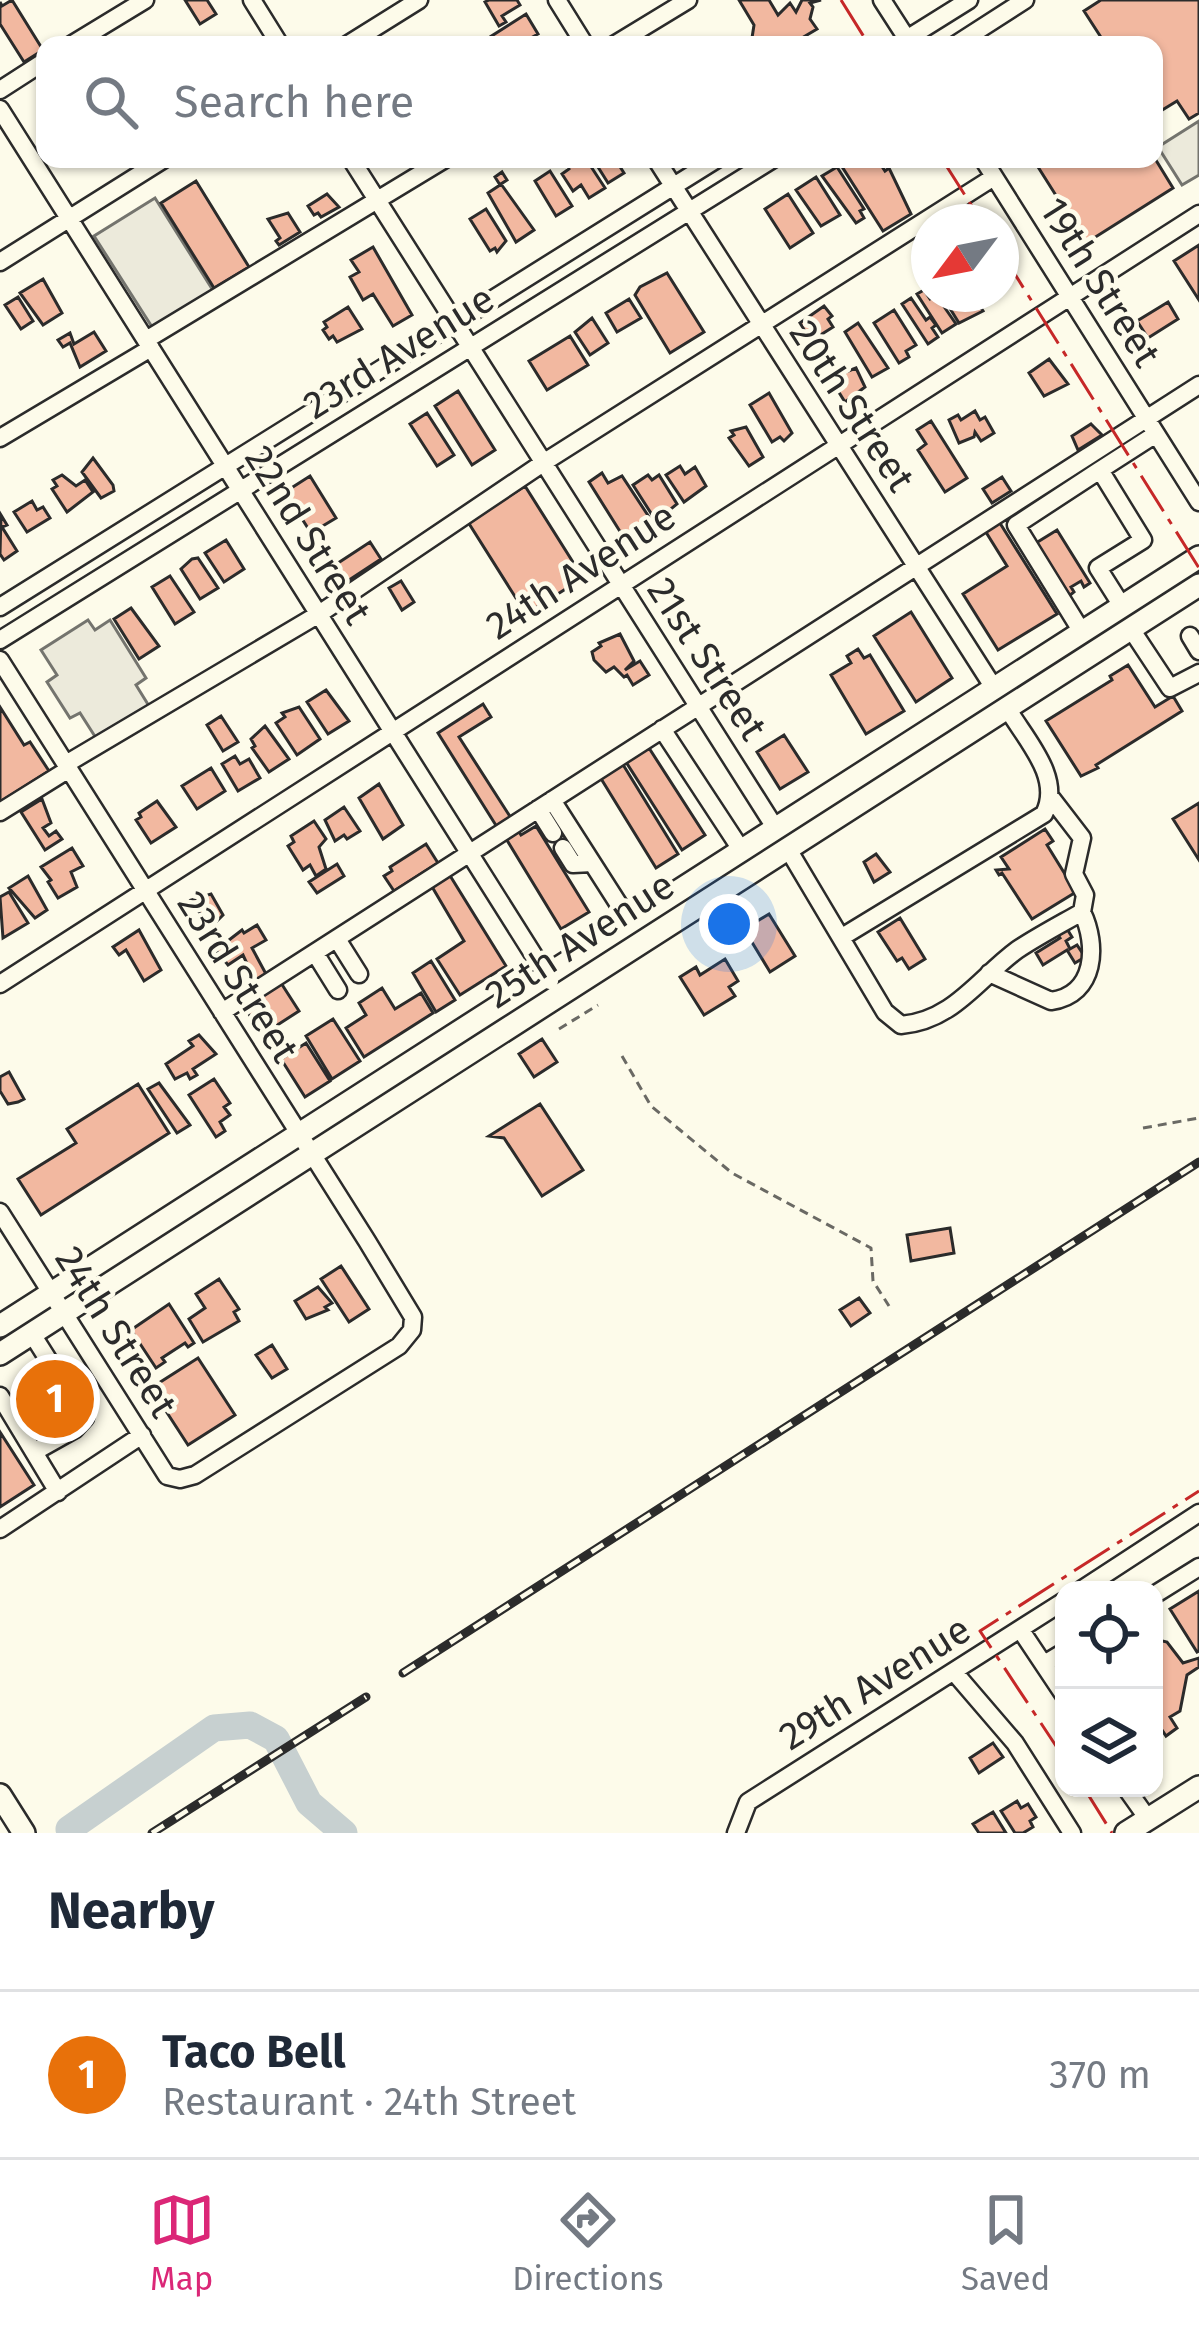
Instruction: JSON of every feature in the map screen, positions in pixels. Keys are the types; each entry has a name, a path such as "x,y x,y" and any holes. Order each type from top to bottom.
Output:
{"main road":[{"name":"25th Avenue","path":"0,1354 560,996 994,688 1199,557"},
{"name":"25th Avenue","path":"0,1326 742,850 782,839 1007,708 1199,585"},
{"path":"1126,1833 1199,1786"},
{"path":"2,1803 24,1833"}],"street":[{"path":"86,36 145,0"},
{"path":"252,0 274,36"},
{"path":"361,36 419,0"},
{"path":"557,0 579,36"},
{"path":"629,36 688,0"},
{"path":"882,0 901,36"},
{"path":"915,36 969,0"},
{"path":"969,36 1025,0"},
{"path":"0,90 36,67"},
{"name":"22nd Street","path":"0,109 36,166"},
{"name":"22nd Street","path":"37,168 560,996"},
{"path":"0,262 150,168"},
{"name":"21st Street","path":"357,168 782,839 885,1012 902,1025 919,1024 970,996 989,973"},
{"path":"0,438 430,168"},
{"name":"20th Street","path":"662,168 994,688"},
{"name":"23rd Avenue","path":"0,608 703,168"},
{"name":"23rd Avenue","path":"0,640 758,168"},
{"name":"19th Street","path":"988,168 1199,502"},
{"path":"0,812 67,766 319,614 543,463 994,177"},
{"name":"24th Avenue","path":"0,984 1199,214"},
{"path":"1082,632 1016,525 1100,470 1199,385"},
{"path":"222,1012 916,567 1151,426"},
{"path":"1100,470 1143,540 1098,568 1122,607"},
{"path":"1131,629 1170,688 1199,673"},
{"name":"23rd Street","path":"0,660 413,1317 412,1330 399,1346 195,1475 180,1479"},
{"path":"1007,708 1051,782 1052,799 1082,838 1074,874 1084,895 1082,911 1093,933 1085,980 1074,993 1051,1001 989,973 1020,948 1082,911"},
{"path":"662,729 742,850"},
{"path":"842,937 1037,821 1052,799"},
{"path":"545,804 573,864 592,863"},
{"path":"545,804 592,863 630,922"},
{"path":"337,939 359,974"},
{"path":"314,953 338,990"},
{"name":"24th Street","path":"0,1212 167,1476 180,1479"},
{"path":"32,1334 85,1418 34,1452"},
{"path":"0,1396 58,1492"},
{"path":"0,1529 142,1435"},
{"path":"1095,1581 1199,1513"},
{"path":"1163,1589 1199,1567"},
{"name":"29th Avenue","path":"735,1832 748,1802 1055,1607"},
{"path":"1020,1629 1060,1689"},
{"path":"1044,1664 1055,1657"},
{"path":"954,1672 1015,1743 1072,1833"},
{"path":"1132,1797 1148,1820"}],"path":[{"path":"1082,253 1090,268"},
{"path":"1071,268 1085,259"},
{"path":"559,1029 598,1004"},
{"path":"622,1056 651,1106 732,1173 872,1248 873,1281 889,1306"},
{"path":"1143,1128 1199,1118"}],"shaded area":[{"path":"1199,121 1199,175 1182,185 1163,155 1163,144"},
{"path":"155,198 214,292 154,330 94,236"},
{"path":"88,620 95,630 110,620 146,678 136,685 149,706 96,738 80,713 70,718 47,682 57,675 41,650"}],"building":[{"path":"12,0 36,39 36,54 24,62 0,24 0,2 2,6"},
{"path":"185,0 207,0 216,14 200,24"},
{"path":"517,0 520,5 502,16 506,22 499,26 485,2"},
{"path":"739,0 769,0 778,15 790,3 796,12 802,0 821,0 810,3 810,19 817,29 805,36 752,36 754,25"},
{"path":"1101,0 1199,0 1199,113 1189,119 1177,101 1163,110 1163,36 1100,36 1084,11"},
{"path":"526,14 538,34 534,36 492,36"},
{"path":"592,168 605,188 589,198 581,185 573,191 562,174"},
{"path":"599,168 621,168 624,173 608,183"},
{"path":"838,168 864,209 860,211 864,218 856,223 822,176"},
{"path":"843,168 889,168 911,214 883,231"},
{"path":"1039,168 1161,168 1173,188 1086,243"},
{"path":"550,171 572,206 556,216 535,181"},
{"path":"502,172 507,180 501,184 534,230 516,242 488,193 500,185 495,177"},
{"path":"816,177 840,215 821,226 796,190"},
{"path":"196,181 249,267 214,288 161,203"},
{"path":"327,194 339,207 321,217 314,215 308,206"},
{"path":"788,194 813,233 790,248 765,209"},
{"path":"486,209 506,241 497,252 495,248 490,251 470,219"},
{"path":"288,213 300,232 279,245 280,238 268,219"},
{"path":"1199,245 1199,300 1174,261"},
{"path":"373,247 412,315 393,326 373,294 363,300 350,277 359,272 351,260"},
{"path":"667,273 704,332 670,353 635,295 640,287"},
{"path":"43,279 62,313 43,325 20,293"},
{"path":"18,297 33,321 21,329 5,305"},
{"path":"911,298 911,312 921,312 926,320 930,317 938,337 928,344 902,304"},
{"path":"629,299 641,318 617,332 606,313"},
{"path":"1168,302 1178,319 1148,338 1137,321"},
{"path":"824,306 833,327 811,341 800,323"},
{"path":"348,307 362,329 337,342 333,336 329,339 324,322"},
{"path":"894,310 916,345 899,363 874,323"},
{"path":"929,312 948,312 956,324 942,333"},
{"path":"952,312 981,312 959,323"},
{"path":"592,318 608,343 590,355 575,332"},
{"path":"858,323 888,368 872,377 845,332"},
{"path":"94,332 106,351 80,367 70,343 63,347 58,340 70,333 74,344"},
{"path":"570,336 588,365 547,390 529,361"},
{"path":"1049,359 1068,384 1044,396 1029,373"},
{"path":"856,368 865,387 845,402 830,378"},
{"path":"458,391 495,450 472,465 435,406"},
{"path":"769,393 792,433 784,441 780,437 772,442 750,405"},
{"path":"975,411 980,420 985,417 994,433 981,441 975,432 959,443 949,420 958,415 961,420"},
{"path":"427,413 454,455 437,466 410,424"},
{"path":"931,421 967,478 945,492 918,450 926,444 917,430"},
{"path":"1091,424 1102,435 1078,450 1072,436"},
{"path":"746,427 763,457 749,466 729,438 734,435 731,431"},
{"path":"93,458 113,485 114,491 101,498 82,472"},
{"path":"680,466 685,474 695,467 706,486 684,502 666,475"},
{"path":"602,473 608,483 622,476 653,523 636,540 634,536 626,541 589,482"},
{"path":"62,475 76,486 85,480 93,492 67,512 52,489 57,486 53,480"},
{"path":"648,475 652,480 659,475 677,504 656,521 633,485"},
{"path":"310,476 336,518 311,533 285,492"},
{"path":"1002,477 1011,491 992,503 983,489"},
{"path":"525,486 583,578 526,614 468,522"},
{"path":"32,501 50,518 27,532 14,512"},
{"path":"1,515 7,525 2,527 17,551 4,560 0,554"},
{"path":"998,520 1057,614 998,650 963,594 1007,566 984,529"},
{"path":"1057,530 1090,583 1084,587 1081,581 1071,587 1074,592 1069,596 1036,543"},
{"path":"226,540 244,569 224,582 205,553"},
{"path":"370,542 381,559 343,584 332,567"},
{"path":"198,558 218,588 200,599 181,569"},
{"path":"170,576 194,612 175,624 152,587"},
{"path":"401,581 414,602 402,610 389,588"},
{"path":"131,608 159,646 139,659 114,619"},
{"path":"911,612 952,678 916,702 874,636"},
{"path":"620,634 634,661 625,670 640,661 649,675 633,685 627,675 614,667 606,672 594,660 592,652 599,643"},
{"path":"858,649 864,658 870,655 904,711 866,734 831,675 851,663 847,656"},
{"path":"1128,665 1155,707 1173,696 1182,711 1081,776 1046,721"},
{"path":"326,690 349,721 328,734 307,702"},
{"path":"483,704 491,717 459,737 511,818 497,827 438,733"},
{"path":"0,707 24,745 30,742 49,771 0,802"},
{"path":"299,707 320,739 297,755 276,723 285,717 282,713"},
{"path":"221,716 238,742 223,751 207,725"},
{"path":"265,726 289,759 269,772 251,739"},
{"path":"784,735 808,772 780,789 757,752"},
{"path":"649,748 705,835 682,850 626,762"},
{"path":"235,756 240,764 249,759 260,778 238,791 222,764"},
{"path":"622,763 678,854 656,868 600,777"},
{"path":"211,768 225,791 197,809 182,786"},
{"path":"379,784 403,825 383,839 359,798"},
{"path":"42,799 51,823 43,828 49,836 56,831 62,839 45,850 21,812"},
{"path":"157,801 176,827 151,843 136,820"},
{"path":"1199,803 1199,860 1173,819"},
{"path":"344,807 360,831 335,841 325,820"},
{"path":"314,821 326,839 319,847 326,869 316,876 310,865 303,870 288,846 294,842 291,836"},
{"path":"536,826 589,912 561,929 505,837"},
{"path":"1045,829 1053,841 1047,845 1076,892 1032,919 996,870 1009,869 1001,857"},
{"path":"426,844 438,863 394,891 384,876 392,871 390,867"},
{"path":"72,848 83,866 71,872 77,887 58,898 41,867"},
{"path":"876,854 890,872 874,882 864,862"},
{"path":"337,864 344,876 317,893 309,882"},
{"path":"449,874 506,966 460,995 437,959 464,941 431,885"},
{"path":"28,876 47,910 35,918 9,888"},
{"path":"9,892 28,923 3,938 0,897"},
{"path":"211,894 223,915 210,928 191,900"},
{"path":"769,914 795,956 770,972 744,929"},
{"path":"900,918 925,959 909,969 902,958 897,961 878,932"},
{"path":"1064,924 1072,937 1066,941 1070,949 1077,945 1085,957 1075,963 1067,950 1043,965 1036,953 1060,938 1055,930 1058,927 1063,934 1060,926"},
{"path":"257,925 266,940 252,948 266,974 255,981 243,955 228,965 216,950"},
{"path":"139,930 161,970 144,981 126,950 119,955 113,947"},
{"path":"725,959 738,981 729,987 735,996 704,1015 680,977 696,967 700,975"},
{"path":"431,961 455,1000 436,1012 413,973"},
{"path":"281,983 299,1011 262,1035 244,1006"},
{"path":"382,988 395,1009 421,993 433,1013 364,1057 346,1028 366,1015 359,1003"},
{"path":"333,1019 360,1061 332,1079 306,1036"},
{"path":"199,1035 216,1054 193,1069 197,1075 190,1079 187,1073 175,1079 166,1064 193,1046 189,1041"},
{"path":"542,1039 557,1062 534,1077 519,1054"},
{"path":"306,1043 330,1081 305,1097 281,1059"},
{"path":"9,1072 24,1099 8,1104 0,1091 0,1077"},
{"path":"214,1079 230,1103 224,1107 230,1115 220,1122 225,1131 216,1137 189,1095"},
{"path":"159,1083 190,1125 177,1133 148,1089"},
{"path":"138,1084 169,1133 41,1215 18,1179 76,1143 67,1129"},
{"path":"540,1104 583,1170 542,1196 504,1138 489,1136"},
{"path":"950,1228 954,1253 911,1261 907,1235"},
{"path":"341,1266 369,1309 349,1322 321,1279"},
{"path":"219,1279 239,1309 234,1312 239,1321 203,1342 189,1319 205,1308 196,1294"},
{"path":"318,1287 332,1303 325,1307 328,1310 306,1319 295,1301"},
{"path":"859,1298 870,1313 851,1326 840,1310"},
{"path":"169,1304 194,1343 188,1347 185,1343 162,1358 165,1362 156,1368 131,1330"},
{"path":"272,1345 287,1369 272,1378 256,1355"},
{"path":"198,1358 235,1415 188,1445 151,1388"},
{"path":"54,1373 78,1410 56,1425 32,1388"},
{"path":"0,1432 34,1485 0,1507"},
{"path":"1199,1591 1199,1651 1197,1652 1170,1609"},
{"path":"1163,1641 1183,1663 1199,1658 1199,1667 1187,1675 1180,1711 1170,1717 1177,1728 1166,1736"},
{"path":"993,1743 1003,1757 979,1773 970,1758"},
{"path":"1017,1801 1021,1808 1028,1804 1036,1817 1030,1821 1033,1827 1023,1833 1015,1833 1001,1811"},
{"path":"993,1812 1006,1833 979,1833 973,1824"}],"waterway":[{"path":"69,1829 214,1728 250,1725 276,1739 309,1803 344,1833"}],"railway":[{"path":"403,1673 1199,1162"},
{"path":"152,1833 366,1697"}],"power":[{"path":"841,0 863,36"},
{"path":"948,168 971,204"},
{"path":"1019,281 1199,568"},
{"path":"1055,1744 980,1631 1199,1491"},
{"path":"1090,1797 1112,1833"}],"place":[{"name":"Taco Bell","path":"55,1399"}]}
